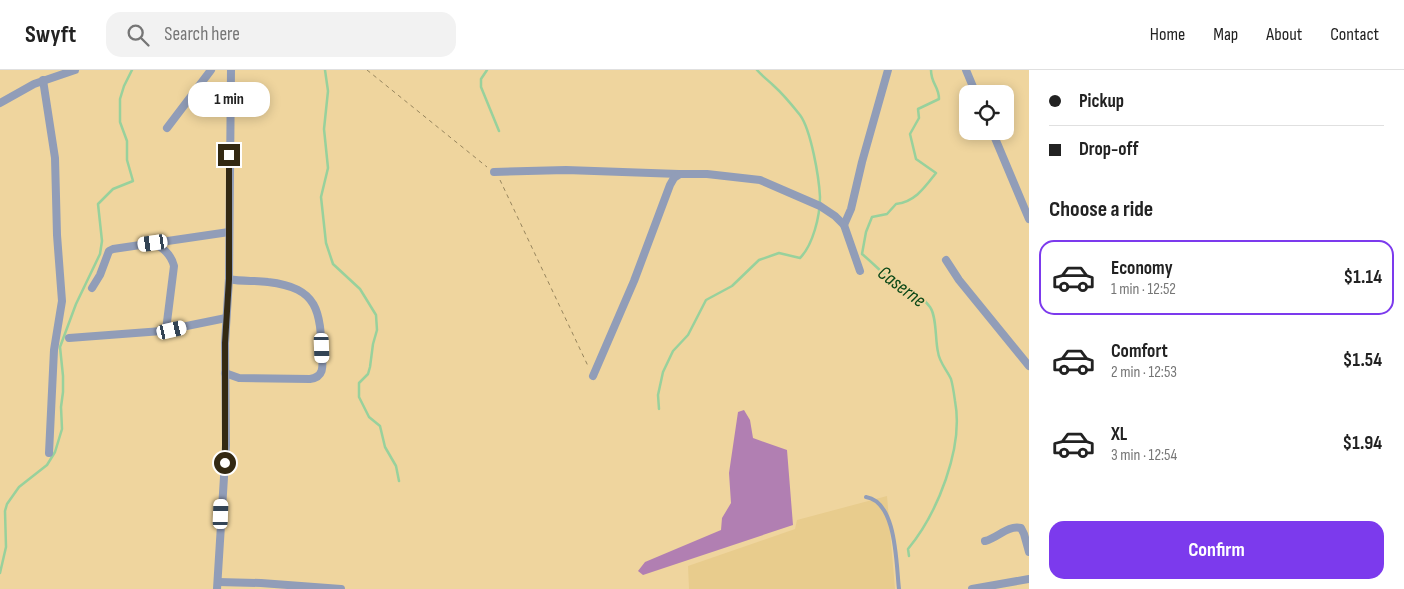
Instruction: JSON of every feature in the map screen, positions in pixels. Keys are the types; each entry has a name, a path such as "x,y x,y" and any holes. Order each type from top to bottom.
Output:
{"street":[{"path":"0,103 43,80 75,70"},
{"path":"167,128 211,70"},
{"path":"231,70 229,279 225,373 226,445 218,586 261,583 341,589"},
{"path":"844,225 851,209 888,70"},
{"path":"966,70 972,85"},
{"path":"43,80 56,158 58,244 62,301 53,364 50,453"},
{"path":"996,140 1029,219"},
{"path":"494,172 566,170 706,174 760,180 820,206 835,216 844,225 850,247 860,271"},
{"path":"593,376 634,281 670,185 674,178 680,174"},
{"path":"92,288 100,275 109,251 113,249 229,232"},
{"path":"153,243 165,250 173,260 174,266 166,330"},
{"path":"946,260 959,280 1029,366"},
{"path":"225,373 239,378 310,379 317,378 322,373 323,366 318,311 311,299 299,291 282,284 229,279"},
{"path":"70,338 166,330 226,318"},
{"path":"985,542 998,537 1009,528 1020,528 1024,534 1029,552"},
{"path":"972,589 1029,579"}],"lane":[{"path":"866,497 873,498 884,509 890,522 899,589"}],"path":[{"path":"367,70 499,177 593,376"}],"shaded area":[{"path":"744,410 750,420 753,438 787,450 793,525 643,575 638,571 645,562 721,530 722,518 731,503 729,473 738,412"},
{"path":"887,496 895,589 689,589 688,566 795,529 797,520"}],"waterway":[{"path":"0,573 6,547 5,511 7,504 19,487 47,465 55,452 62,429 63,376 60,347 76,304 100,254 102,241 98,204 113,189 133,181 127,160 127,141 120,122 120,99 132,70"},
{"path":"325,70 328,91 324,129 328,168 321,197 326,243 333,264 360,289 376,315 377,330 370,367 368,374 359,383 359,397 369,417 380,426 385,447 396,466 399,481"},
{"path":"487,70 481,79 481,87 499,131"},
{"path":"659,409 658,395 663,372 673,351 688,335 706,300 732,286 759,260 779,253 800,258 809,246 815,230 820,197 816,166 808,131 794,107 757,70"},
{"name":"Caserne","path":"909,556 908,549 929,518 946,480 952,459 957,419 954,393 951,379 939,356 934,317 930,307 918,295 890,279 862,254 866,232 872,217 887,214 896,204 903,203 914,197 936,173 916,159 910,134 919,118 918,109 939,99 931,70"}],"route":[{"path":"225,463 225,343 229,279 229,155"}]}
